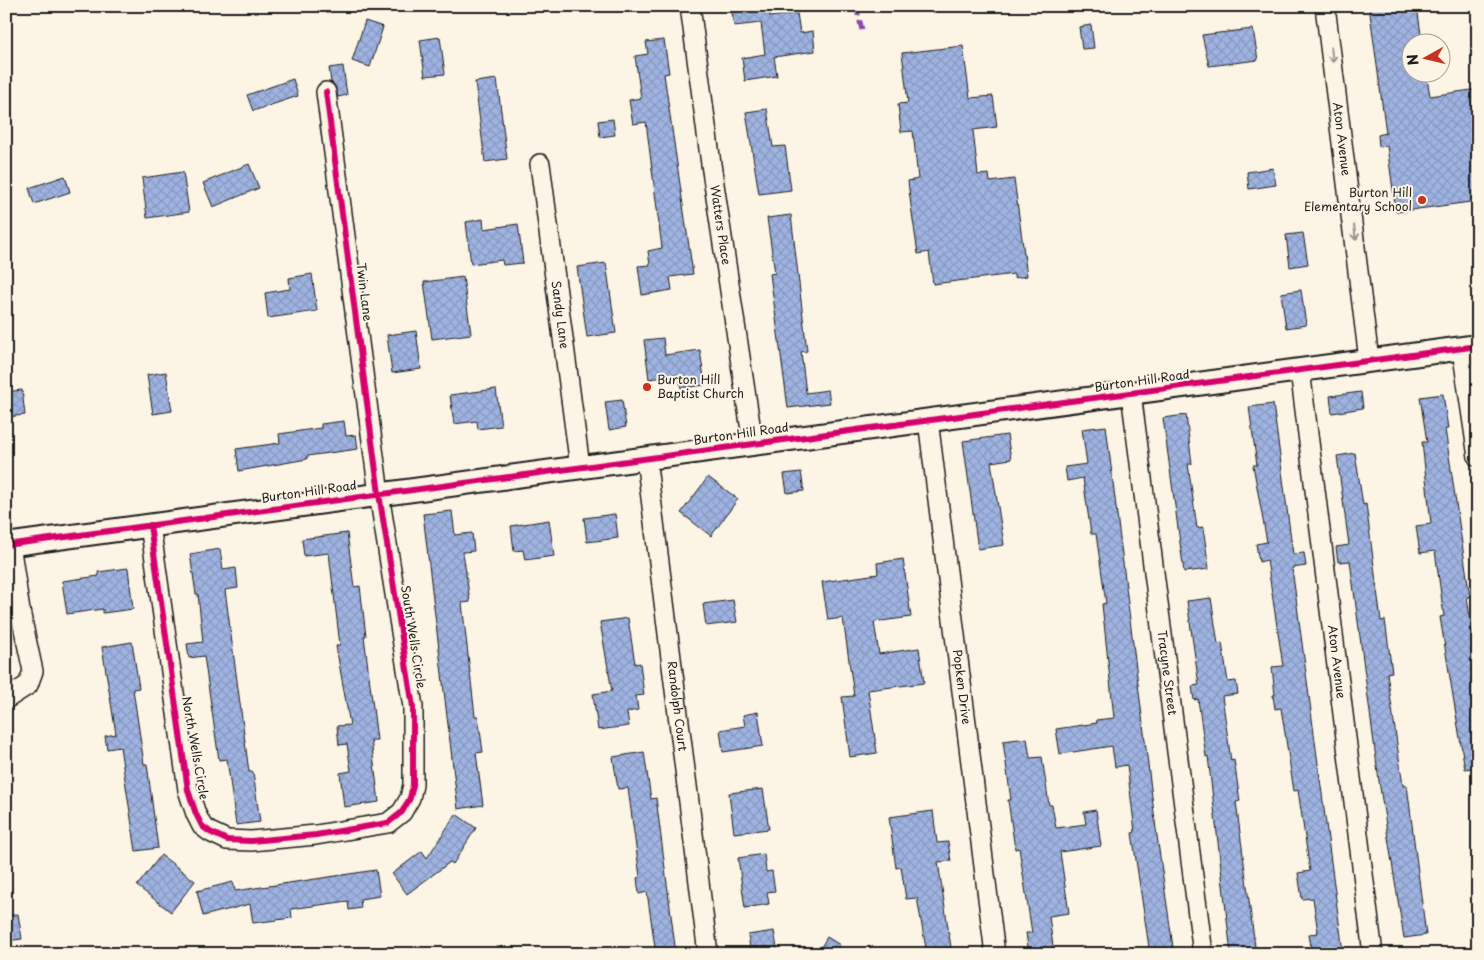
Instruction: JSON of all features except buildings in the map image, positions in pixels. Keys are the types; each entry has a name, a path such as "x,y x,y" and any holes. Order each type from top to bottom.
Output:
{"street":[{"name":"Watters Place","path":"690,6 712,174 753,444"},
{"name":"Aton Avenue","path":"1325,6 1369,360"},
{"name":"Twin Lane","path":"326,92 379,494"},
{"name":"Sandy Lane","path":"540,164 580,467"},
{"name":"Burton Hill Road","path":"8,544 1369,360 1470,348"},
{"path":"1470,348 1478,457"},
{"name":"Aton Avenue","path":"1300,370 1373,954"},
{"name":"Tracyne Street","path":"1130,393 1204,954"},
{"name":"Popken Drive","path":"928,420 995,954"},
{"name":"Randolph Court","path":"646,458 708,954"},
{"name":"South Wells Circle","path":"379,494 413,707 413,785"},
{"name":"North Wells Circle","path":"150,525 188,790 202,826 227,840 251,841 316,835 388,823 402,812 410,798 413,785"},
{"path":"6,699 28,685 34,672 20,611 8,544"}],"marked path":[{"path":"856,6 862,30"}],"cycle path":[{"path":"150,525 188,790 202,826 227,840 251,841 316,835 388,823 402,812 410,798 413,785 413,707 379,494 326,92"},
{"path":"6,545 1478,346"}],"place":[{"name":"Burton Hill Elementary School","path":"1422,200"},
{"name":"Burton Hill Baptist Church","path":"647,387"}]}
